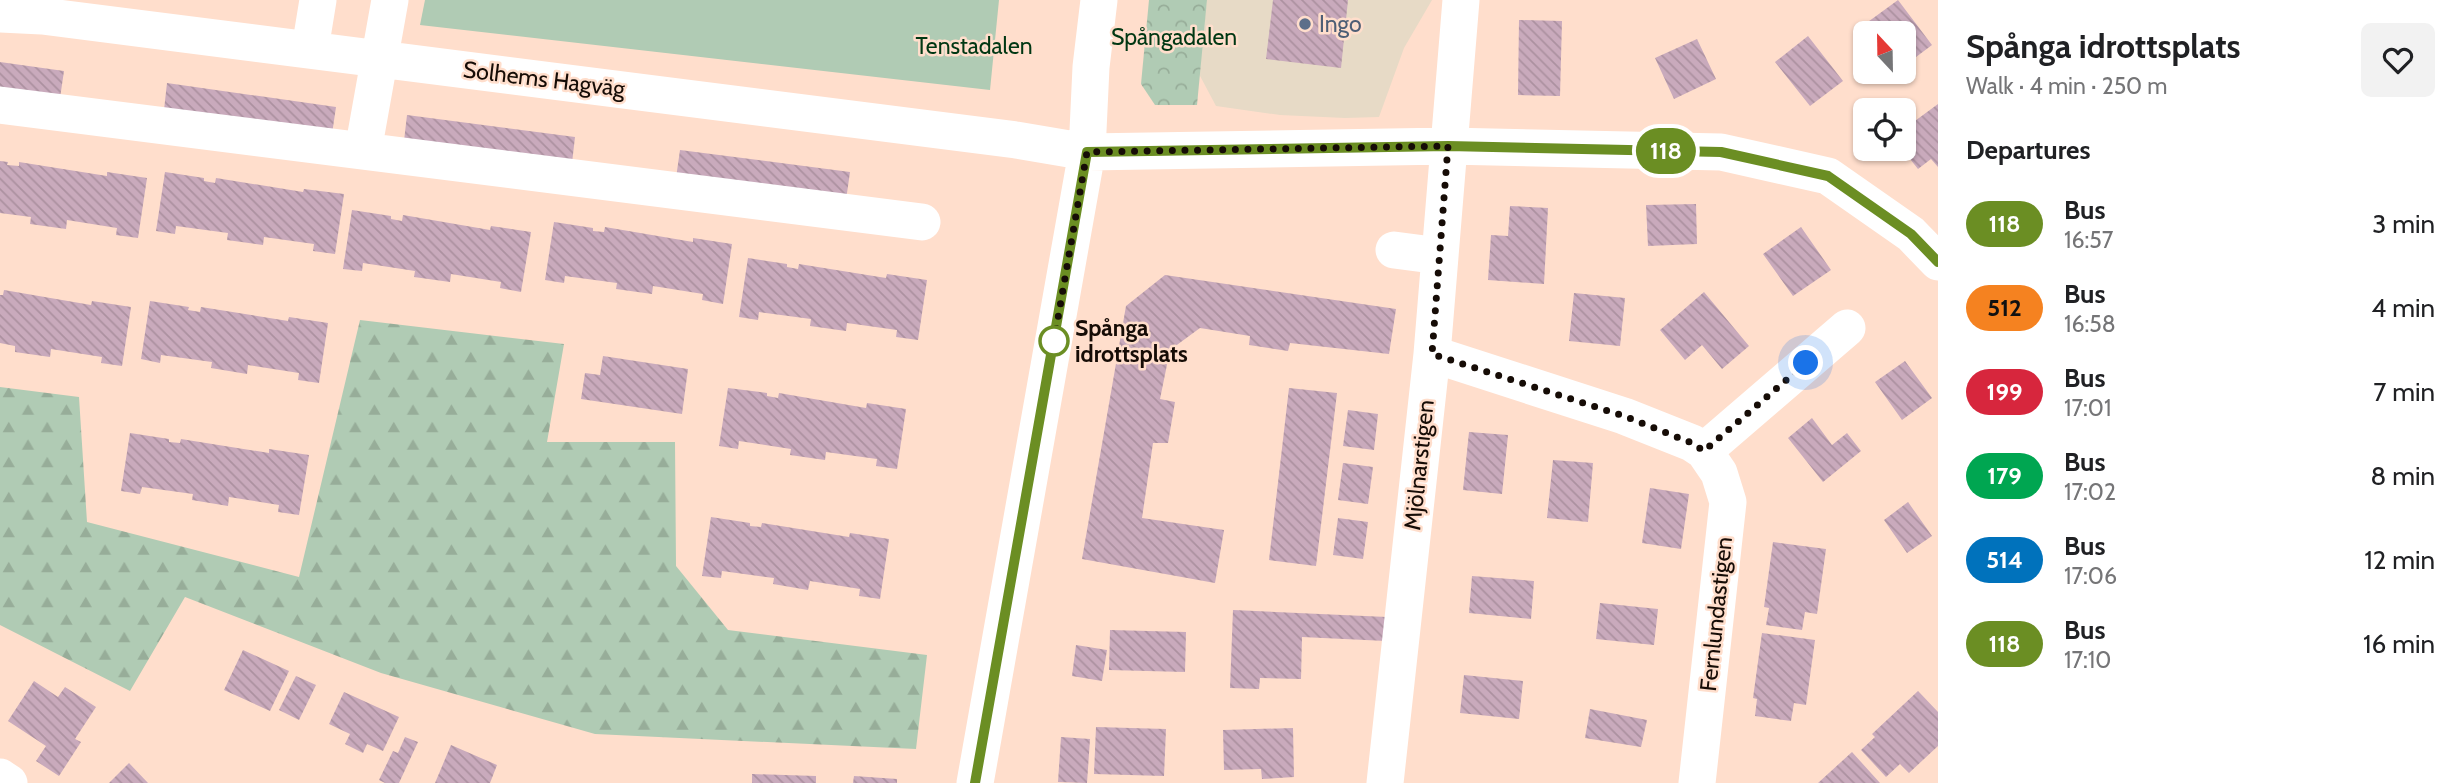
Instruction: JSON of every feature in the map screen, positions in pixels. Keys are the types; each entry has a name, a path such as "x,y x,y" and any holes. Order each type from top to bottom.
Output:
{"street":[{"path":"310,49 318,0"},
{"path":"363,151 390,0"},
{"path":"975,783 1087,152 1091,67 1099,0"},
{"name":"Mjölnarstigen","path":"1385,783 1432,354 1461,0"},
{"name":"Solhems Hagväg","path":"0,14 161,15 310,49 1016,140 1087,152 1448,146 1721,152 1828,176 1911,234 1938,262"},
{"path":"0,105 922,222"},
{"path":"1394,250 1440,256"},
{"path":"1432,354 1624,416 1692,443 1704,451 1847,328"},
{"name":"Fernlundastigen","path":"1698,783 1728,502 1719,473 1704,451"},
{"path":"0,777 9,783"}],"shaded area":[{"path":"1207,0 1432,0 1404,48 1379,117 1345,118 1280,115 1216,106 1199,74"}],"green space":[{"name":"Tenstadalen","path":"425,0 999,0 990,90 420,25"},
{"name":"Spångadalen","path":"1149,0 1207,0 1197,105 1155,105 1141,84"},
{"path":"360,320 564,344 547,442 675,442 676,566 728,630 927,655 916,749 595,734 381,673 185,597 130,691 0,625 0,387 79,397 87,522 299,577"}],"building":[{"path":"1273,0 1348,0 1341,68 1266,59"},
{"path":"1898,0 1914,21 1869,21"},
{"path":"1519,20 1562,21 1560,96 1518,95"},
{"path":"1916,24 1932,45 1916,57"},
{"path":"1808,36 1843,81 1810,106 1775,62"},
{"path":"1697,39 1716,79 1674,99 1655,58"},
{"path":"0,62 64,71 60,98 0,89"},
{"path":"167,83 336,107 332,134 164,110"},
{"path":"1938,104 1938,167 1931,159 1918,169 1912,161 1916,161 1916,120"},
{"path":"407,115 575,137 572,163 404,141"},
{"path":"680,150 850,172 846,200 676,178"},
{"path":"0,161 8,162 7,165 19,166 19,162 107,176 107,172 147,178 138,238 116,235 117,228 67,220 66,229 30,224 31,217 0,213"},
{"path":"165,172 204,178 204,181 215,183 216,178 303,192 304,189 344,194 335,254 313,251 314,244 264,237 263,245 227,240 228,233 176,226 175,234 156,231"},
{"path":"1696,204 1697,244 1648,246 1646,205"},
{"path":"1510,206 1548,208 1544,284 1488,280 1491,235 1508,236"},
{"path":"352,210 391,216 391,219 402,221 403,215 490,230 491,226 531,232 521,292 500,288 501,282 451,274 450,282 414,277 415,271 363,263 362,271 343,269"},
{"path":"554,222 593,228 593,231 604,232 605,227 693,242 693,238 732,244 723,304 702,300 703,294 653,286 652,294 616,289 617,283 565,276 564,283 545,280"},
{"path":"1801,227 1831,270 1793,296 1763,254"},
{"path":"748,258 787,264 787,267 798,269 799,264 886,278 887,274 927,280 918,340 896,337 897,330 847,323 846,331 810,326 811,319 759,312 758,320 739,317"},
{"path":"1165,275 1396,309 1389,354 1290,343 1288,351 1249,345 1250,336 1200,328 1170,350 1160,399 1175,402 1168,443 1153,443 1142,518 1224,530 1215,583 1082,559 1126,306"},
{"path":"4,290 91,305 92,301 131,307 122,366 101,363 102,357 51,349 50,357 15,352 15,346 0,343 0,295 3,295"},
{"path":"1704,292 1749,346 1722,369 1702,345 1685,360 1660,330"},
{"path":"1574,293 1625,298 1620,346 1569,341"},
{"path":"150,301 189,307 188,310 200,312 201,307 288,321 289,317 328,323 319,383 298,380 299,373 248,365 247,374 211,368 212,362 161,355 160,363 141,359"},
{"path":"603,356 688,369 682,414 581,399 585,373 600,375"},
{"path":"1905,361 1932,398 1902,420 1875,382"},
{"path":"728,388 767,393 767,396 778,398 779,393 866,408 867,403 906,409 897,469 876,466 877,459 826,452 825,460 790,455 791,449 739,441 738,449 719,446"},
{"path":"1289,388 1337,393 1316,566 1269,560"},
{"path":"1348,410 1378,414 1374,450 1343,446"},
{"path":"1812,418 1832,445 1847,433 1861,451 1823,482 1788,438"},
{"path":"1469,432 1508,435 1502,494 1463,490"},
{"path":"130,433 169,439 169,442 180,443 181,439 269,453 269,449 309,455 299,515 278,512 279,505 229,497 228,506 192,500 193,494 142,487 140,494 121,491"},
{"path":"1553,460 1593,463 1588,522 1547,518"},
{"path":"1343,463 1373,467 1368,504 1338,500"},
{"path":"1650,488 1689,494 1681,549 1642,543"},
{"path":"1908,502 1932,536 1907,553 1884,520"},
{"path":"711,517 750,523 750,526 761,527 762,523 849,537 850,533 889,539 880,599 859,596 860,589 810,581 808,590 773,584 774,578 722,571 721,578 702,576"},
{"path":"1338,518 1368,522 1363,559 1333,555"},
{"path":"1773,542 1826,549 1817,614 1805,612 1802,630 1766,625 1769,608 1764,607"},
{"path":"1472,576 1534,581 1531,619 1469,613"},
{"path":"1600,603 1658,609 1654,645 1596,639"},
{"path":"1233,610 1387,617 1386,641 1302,637 1301,679 1260,678 1259,689 1230,688"},
{"path":"1110,630 1186,632 1185,672 1109,670"},
{"path":"1762,633 1815,640 1806,705 1794,703 1791,721 1755,716 1757,699 1753,698"},
{"path":"1076,645 1107,650 1102,681 1072,676"},
{"path":"243,650 289,671 270,711 224,690"},
{"path":"1464,675 1523,681 1519,719 1460,713"},
{"path":"296,676 316,685 299,720 279,710"},
{"path":"34,681 58,697 65,687 96,707 75,739 81,742 59,776 36,761 46,746 8,721"},
{"path":"1918,691 1938,712 1938,746 1909,773 1900,764 1886,777 1861,750 1875,737 1872,734"},
{"path":"344,692 399,717 383,751 367,744 363,753 345,744 350,734 329,724"},
{"path":"1590,709 1647,720 1641,747 1585,738"},
{"path":"1096,727 1166,729 1164,776 1094,774"},
{"path":"1293,728 1294,777 1262,779 1261,769 1224,770 1223,730"},
{"path":"405,737 418,742 399,783 379,780 393,751 398,753"},
{"path":"1061,737 1090,739 1087,783 1058,782"},
{"path":"451,745 497,765 490,783 435,783"},
{"path":"1852,752 1880,783 1818,783"},
{"path":"129,763 148,783 109,783"},
{"path":"752,774 816,776 816,783 752,783"},
{"path":"854,776 897,779 897,783 853,783"}],"bus line":[{"name":"118","path":"975,783 1087,152 1448,146 1721,152 1828,176 1911,234 1938,262"}],"place":[{"name":"Ingo","path":"1305,24"},
{"name":"Spånga idrottsplats","path":"1054,341"}],"route":[{"path":"1054,341 1087,152 1448,146 1432,354 1624,416 1692,443 1704,451 1806,363"}]}
